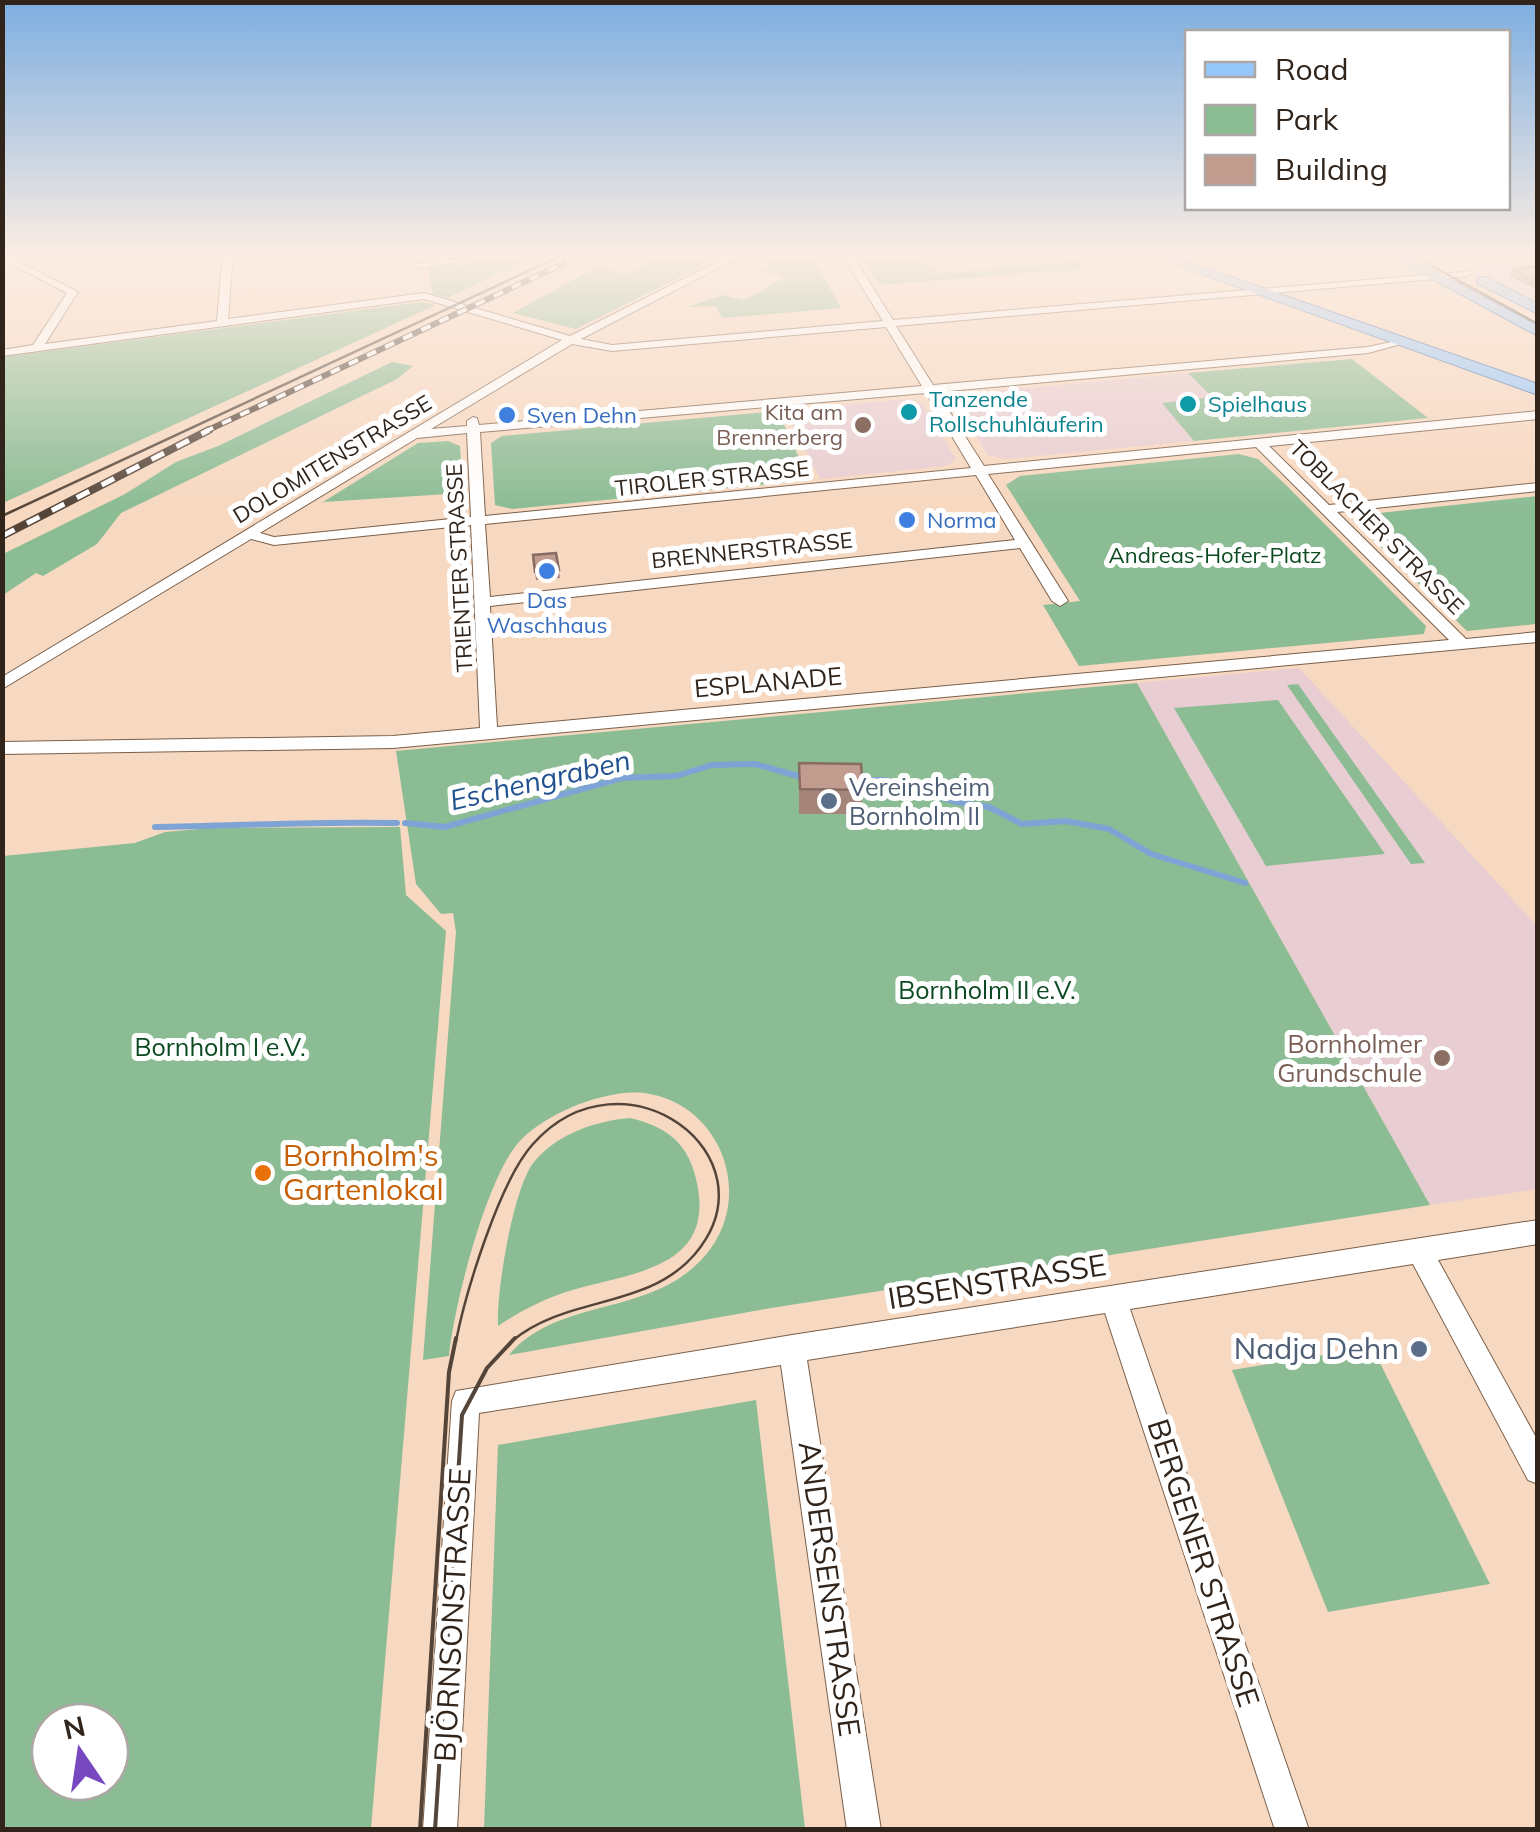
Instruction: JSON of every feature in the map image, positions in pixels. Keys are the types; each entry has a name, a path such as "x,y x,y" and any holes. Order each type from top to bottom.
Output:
{"main road":[{"path":"1391,338 1538,390"}],"street":[{"path":"36,348 42,338"},
{"path":"2,353 107,338"},
{"path":"566,338 612,348 722,338"},
{"name":"DOLOMITENSTRASSE","path":"2,684 574,338"},
{"path":"899,338 1060,601"},
{"path":"418,434 1368,350 1401,342"},
{"name":"TRIENTER STRASSE","path":"470,401 485,602 489,734"},
{"name":"TIROLER STRASSE","path":"250,535 274,541 1538,415"},
{"name":"TOBLACHER STRASSE","path":"1259,443 1462,644"},
{"path":"1327,510 1538,487"},
{"name":"BRENNERSTRASSE","path":"485,602 1024,543"},
{"name":"ESPLANADE","path":"2,748 393,742 1538,637"},
{"name":"IBSENSTRASSE","path":"466,1401 1112,1296 1538,1232"},
{"path":"1419,1250 1538,1470"},
{"name":"BERGENER STRASSE","path":"1112,1296 1292,1830"},
{"name":"ANDERSENSTRASSE","path":"792,1348 864,1830"},
{"name":"BJÖRNSONSTRASSE","path":"440,1830 466,1401"}],"shaded area":[{"path":"1188,373 1213,398 1163,403 1194,441 1006,459 988,455 954,400 961,394"},
{"name":"Kita am Brennerberg","path":"907,399 922,403 956,459 946,466 820,479 784,410"},
{"name":"Bornholmer Grundschule","path":"1299,668 1537,926 1537,1189 1430,1205 1137,683"}],"green space":[{"path":"144,338 363,338 3,503 3,357"},
{"path":"1352,359 1428,418 1194,441 1162,403 1212,397 1188,373"},
{"path":"392,362 413,366 397,379 121,513 97,544 43,576 36,573 3,595 3,554 125,494 176,462 218,446"},
{"path":"778,411 809,480 512,509 495,505 491,443 502,436"},
{"path":"448,441 460,446 463,493 323,502 418,443"},
{"name":"Andreas-Hofer-Platz","path":"1239,454 1258,459 1284,483 1426,626 1424,634 1079,666 1043,605 1080,601 1006,485 1020,476"},
{"path":"1537,496 1537,624 1467,631 1356,523 1361,515"},
{"name":"Bornholm II e.V.","path":"1137,683 1430,1205 771,1308 509,1355 556,1322 638,1297 690,1271 711,1248 723,1226 729,1202 728,1178 711,1133 674,1102 650,1094 617,1094 562,1112 519,1142 484,1213 457,1306 449,1356 423,1360 456,932 453,913 441,914 416,884 396,751"},
{"path":"1298,684 1425,863 1411,864 1287,685"},
{"path":"1278,700 1385,854 1266,866 1174,708"},
{"name":"Bornholm I e.V.","path":"400,827 406,895 446,931 371,1829 3,1829 3,856 135,843 165,832 211,828"},
{"path":"630,1118 663,1130 686,1152 695,1175 699,1208 694,1233 680,1251 661,1264 552,1297 498,1326 507,1241 519,1194 534,1162 554,1144 578,1131"},
{"path":"1372,1347 1490,1584 1328,1612 1232,1370"},
{"path":"756,1400 805,1829 484,1829 498,1445"}],"building":[{"path":"556,553 559,570 535,572 533,555"},
{"path":"799,763 861,764 863,790 800,789"}],"waterway":[{"name":"Eschengraben","path":"405,823 445,827 622,778 676,776 712,765 755,764 805,778"},
{"name":"Eschengraben","path":"870,780 885,780 956,802 989,807 1022,824 1066,821 1109,829 1151,854 1245,883"},
{"name":"Eschengraben","path":"155,827 397,823"}],"tram line":[{"path":"2,516 383,338"},
{"path":"456,1341 476,1266 497,1209 533,1144 569,1115 608,1104 646,1108 679,1124 704,1149 718,1181 716,1217 695,1254 654,1285 557,1316 513,1341"},
{"path":"420,1830 449,1372 456,1338"},
{"path":"435,1830 462,1415 487,1368 513,1341"}],"railway":[{"path":"204,432 404,338"},
{"path":"2,536 209,430"}],"place":[{"name":"Spielhaus","path":"1188,404"},
{"name":"Tanzende Rollschuhläuferin","path":"909,412"},
{"name":"Sven Dehn","path":"507,415"},
{"name":"Kita am Brennerberg","path":"863,425"},
{"name":"Norma","path":"907,520"},
{"name":"Das Waschhaus","path":"547,571"},
{"name":"Vereinsheim Bornholm II","path":"829,801"},
{"name":"Bornholmer Grundschule","path":"1442,1058"},
{"name":"Bornholm's Gartenlokal","path":"263,1173"},
{"name":"Nadja Dehn","path":"1419,1349"}]}
